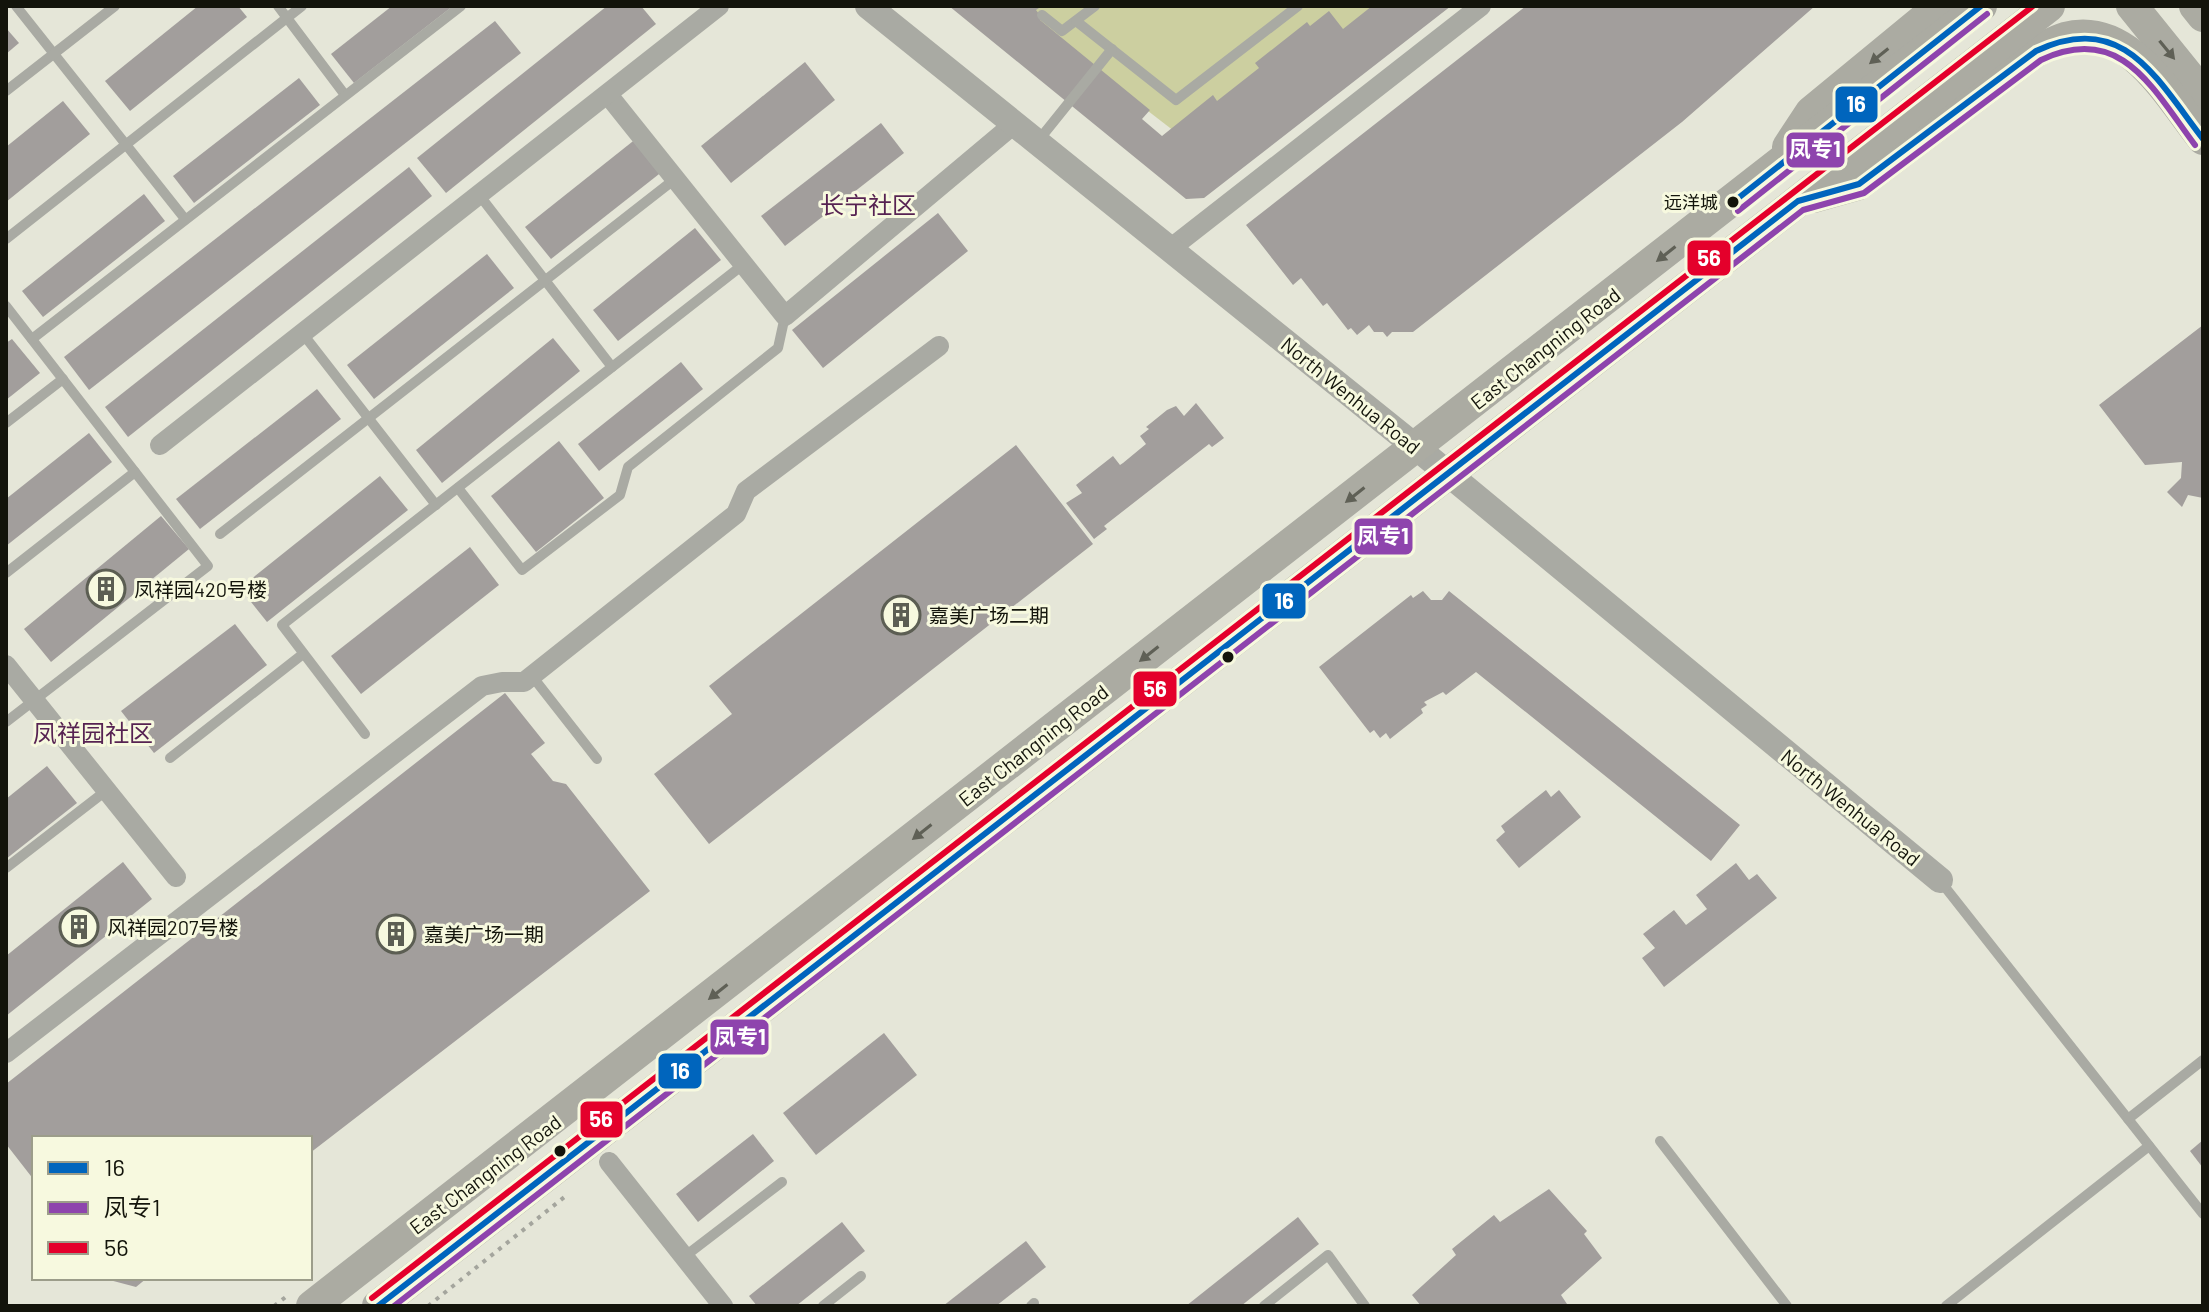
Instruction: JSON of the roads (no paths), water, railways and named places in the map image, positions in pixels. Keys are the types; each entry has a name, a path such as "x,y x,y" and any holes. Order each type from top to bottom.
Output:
{"main road":[{"path":"1772,172 1811,112 1940,6"},
{"name":"East Changning Road","path":"312,1306 1772,172 1981,6"},
{"name":"East Changning Road","path":"378,1306 2049,6"},
{"path":"2132,6 2203,94"},
{"path":"2195,6 2203,16"},
{"path":"1798,201 1859,184 2036,51 2066,37 2114,43 2130,52 2203,139"}],"street":[{"path":"160,445 609,96 719,6"},
{"name":"North Wenhua Road","path":"868,6 1417,448 1940,880"},
{"path":"1170,249 1481,6"},
{"path":"609,96 785,316 1014,124"},
{"path":"6,1053 482,686 524,682 532,676 736,514 746,491 939,346"},
{"path":"6,665 176,877"},
{"path":"609,1162 723,1306"}],"lane":[{"path":"16,6 185,219"},
{"path":"6,91 115,6"},
{"path":"278,6 345,95"},
{"path":"6,239 302,6"},
{"path":"32,339 461,6"},
{"path":"1042,15 1062,31 1095,6"},
{"path":"1076,21 1176,100 1298,6"},
{"path":"1037,142 1112,49"},
{"path":"220,534 675,179"},
{"path":"480,196 612,367"},
{"path":"365,734 282,625 744,264"},
{"path":"6,306 208,566 6,722"},
{"path":"458,488 522,570 620,495 628,467 778,348 785,316"},
{"path":"303,334 436,505"},
{"path":"6,423 63,379"},
{"path":"6,573 135,472"},
{"path":"170,758 303,654"},
{"path":"532,676 597,759"},
{"path":"6,868 107,790"},
{"path":"1940,880 2203,1214"},
{"path":"2128,1119 2203,1060"},
{"path":"1660,1141 1787,1306"},
{"path":"1946,1306 2149,1146"},
{"path":"684,1257 782,1182"},
{"path":"1264,1306 1328,1255 1365,1306"},
{"path":"823,1306 861,1276"}],"place":[{"name":"远洋城","path":"1733,202"},
{"name":"凤祥园420号楼","path":"106,589"},
{"name":"嘉美广场二期","path":"901,615"},
{"name":"风祥园207号楼","path":"79,927"},
{"name":"嘉美广场一期","path":"396,934"}],"district":[{"name":"长宁社区","path":"868,204"},
{"name":"凤祥园社区","path":"93,732"}]}
